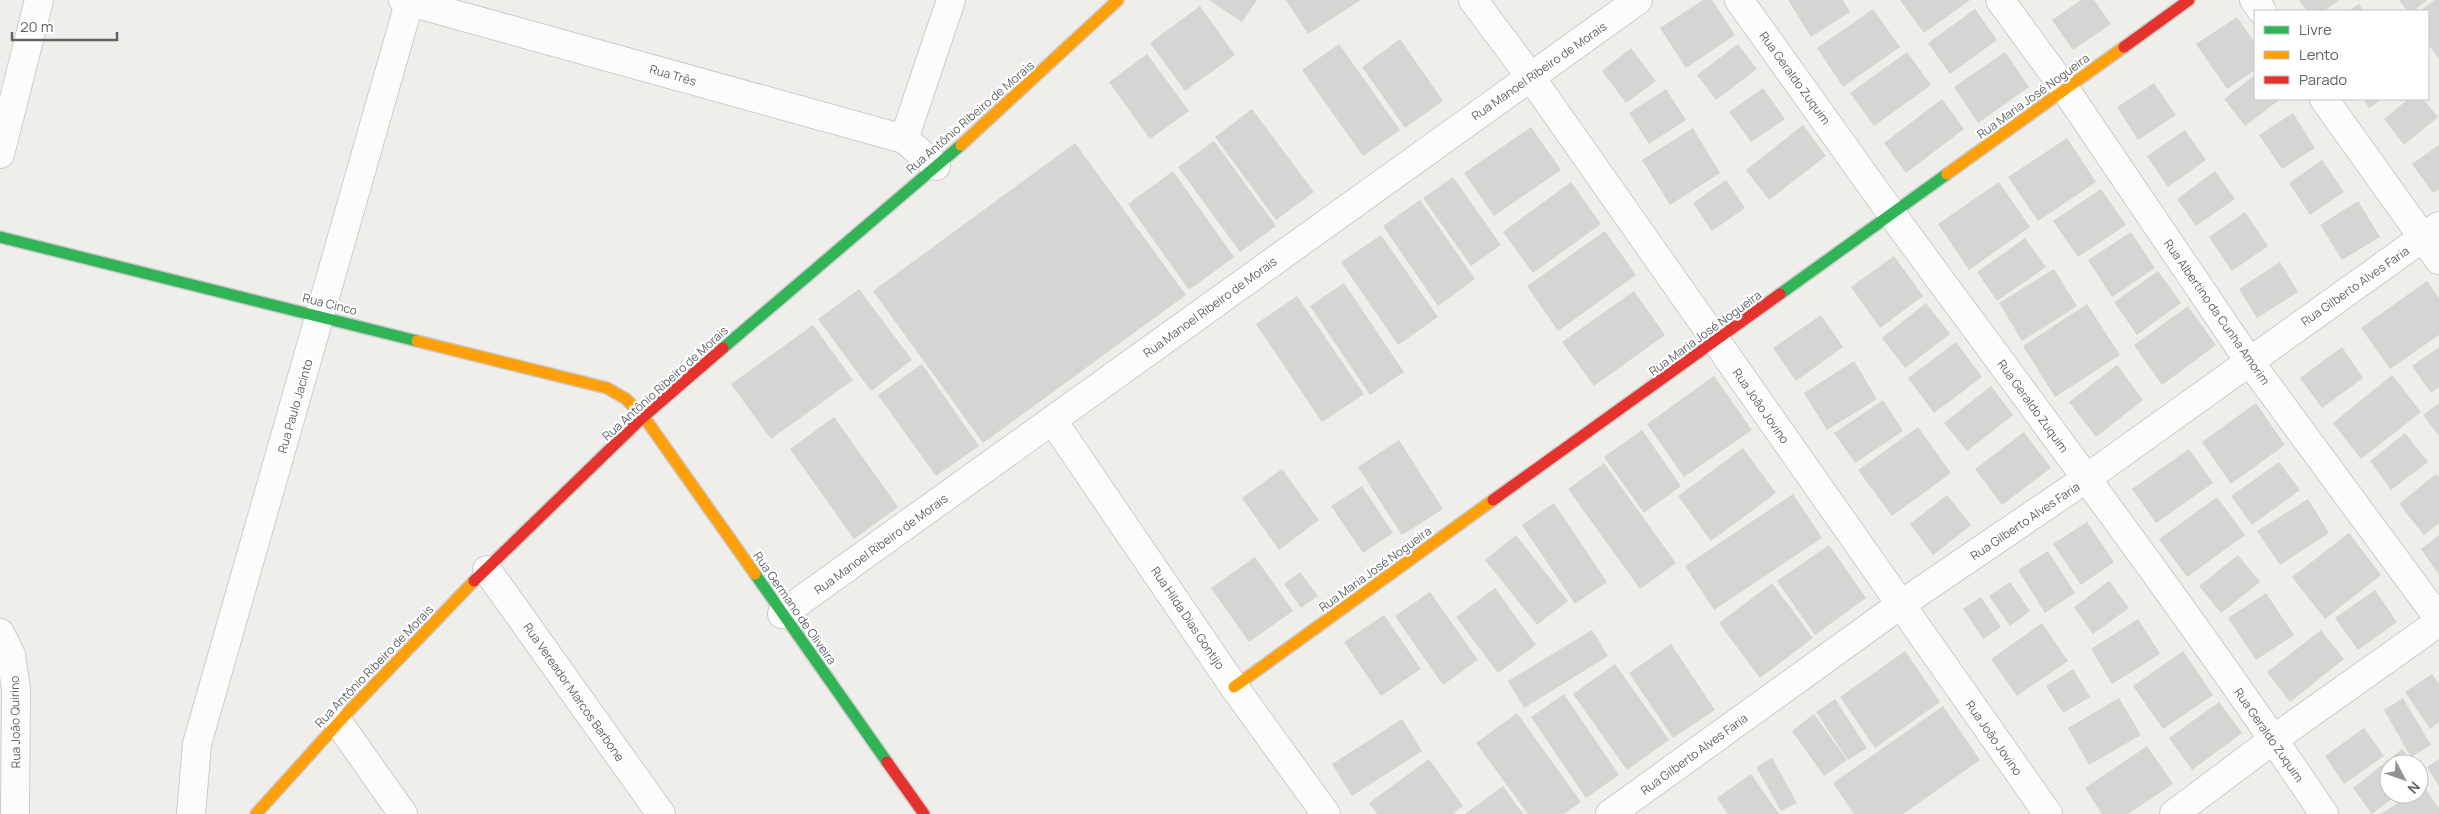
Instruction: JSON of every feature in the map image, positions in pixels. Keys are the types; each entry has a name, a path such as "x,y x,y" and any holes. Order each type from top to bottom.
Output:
{"street":[{"path":"0,154 39,0"},
{"path":"904,139 951,0"},
{"name":"Rua Antônio Ribeiro de Morais","path":"256,814 338,722 487,570 644,416 936,166 1067,50 1118,0"},
{"name":"Rua João Jovino","path":"1473,0 1530,76 1900,606 2048,814"},
{"name":"Rua Manoel Ribeiro de Morais","path":"782,614 1638,0"},
{"name":"Rua Geraldo Zuquim","path":"1739,0 1892,214 2087,478 2274,739 2324,814"},
{"name":"Rua Albertino da Cunha Amorim","path":"2000,0 2065,90 2249,361 2439,620"},
{"name":"Rua Maria José Nogueira","path":"1234,687 2189,0"},
{"name":"Rua Três","path":"408,1 904,139 936,166"},
{"name":"Rua Paulo Jacinto","path":"191,814 197,744 321,315 408,1"},
{"path":"2325,100 2431,232 2439,260"},
{"name":"Rua Gilberto Alves Faria","path":"1610,814 1900,606 2087,478 2431,232"},
{"name":"Rua Cinco","path":"0,237 321,315 607,388 626,399 644,416"},
{"name":"Rua Germano de Oliveira","path":"644,416 924,814"},
{"name":"Rua Hilda Dias Gontijo","path":"1053,421 1234,687 1326,814"},
{"name":"Rua Vereador Marcos Barbone","path":"487,570 661,814"},
{"path":"2174,814 2439,620"},
{"name":"Rua João Quirino","path":"0,633 11,655 16,689 8,779 15,814"},
{"path":"338,722 403,814"}],"building":[{"path":"1209,0 1257,0 1242,22"},
{"path":"1286,0 1361,0 1308,34"},
{"path":"1703,0 1712,0 1735,35 1686,68 1660,28"},
{"path":"1788,0 1843,0 1850,12 1811,37"},
{"path":"1900,0 1970,0 1924,33"},
{"path":"2081,0 2094,0 2111,24 2073,50 2052,20"},
{"path":"2299,0 2339,0 2325,10 2306,10"},
{"path":"2399,0 2427,0 2414,10 2406,10"},
{"path":"2435,0 2439,0 2439,59 2429,45 2429,10 2421,10"},
{"path":"2359,4 2363,10 2350,10"},
{"path":"1200,6 1235,55 1185,91 1150,43"},
{"path":"1873,9 1900,47 1843,87 1817,48"},
{"path":"1975,9 1997,40 1950,74 1928,43"},
{"path":"2237,17 2254,42 2254,71 2227,89 2196,44"},
{"path":"1400,39 1443,101 1405,128 1362,67"},
{"path":"1339,44 1400,130 1363,156 1302,70"},
{"path":"1738,44 1757,69 1716,100 1697,75"},
{"path":"1631,48 1656,81 1626,103 1602,71"},
{"path":"1907,52 1931,85 1874,126 1850,93"},
{"path":"2005,52 2029,87 1978,123 1954,87"},
{"path":"1147,54 1189,111 1150,139 1109,82"},
{"path":"2254,76 2254,100 2279,100 2245,126 2224,99"},
{"path":"2154,83 2176,115 2138,140 2117,107"},
{"path":"1763,88 1785,119 1751,142 1729,112"},
{"path":"1666,89 1686,120 1649,144 1629,113"},
{"path":"1942,99 1964,129 1906,173 1884,143"},
{"path":"2364,100 2381,100 2369,108"},
{"path":"2407,100 2424,100 2438,117 2404,145 2384,119"},
{"path":"1252,109 1314,192 1276,220 1215,137"},
{"path":"2293,113 2315,148 2282,169 2259,135"},
{"path":"1803,125 1826,156 1769,200 1746,170"},
{"path":"1531,127 1561,170 1494,216 1464,173"},
{"path":"1693,128 1720,173 1670,205 1642,160"},
{"path":"2185,130 2206,160 2168,187 2147,156"},
{"path":"2067,138 2096,182 2038,221 2008,177"},
{"path":"1214,141 1276,226 1240,252 1178,167"},
{"path":"1075,143 1186,295 983,443 873,291"},
{"path":"2439,145 2439,189 2433,193 2412,164"},
{"path":"2322,160 2344,192 2310,215 2289,183"},
{"path":"1173,171 1234,257 1189,290 1128,204"},
{"path":"2215,171 2235,199 2196,226 2177,199"},
{"path":"1453,177 1501,245 1471,266 1423,198"},
{"path":"1726,180 1745,208 1712,231 1693,203"},
{"path":"1571,182 1601,224 1533,273 1503,232"},
{"path":"1999,182 2030,227 1969,270 1938,224"},
{"path":"2101,189 2126,225 2078,257 2053,221"},
{"path":"1420,200 1475,279 1438,306 1383,226"},
{"path":"2358,201 2380,237 2342,260 2320,225"},
{"path":"2245,212 2268,246 2232,271 2209,237"},
{"path":"1605,231 1636,275 1558,331 1527,286"},
{"path":"2131,232 2155,268 2112,297 2088,260"},
{"path":"1381,235 1438,317 1398,345 1341,262"},
{"path":"2025,238 2046,267 1997,301 1977,272"},
{"path":"1894,256 1923,296 1880,328 1851,287"},
{"path":"2280,262 2298,292 2257,318 2239,289"},
{"path":"2054,269 2077,306 2022,341 1999,303"},
{"path":"2158,271 2181,303 2137,335 2114,302"},
{"path":"2427,281 2439,298 2439,335 2390,369 2361,328"},
{"path":"1344,283 1404,372 1370,395 1310,306"},
{"path":"859,289 912,360 871,391 818,319"},
{"path":"1634,291 1665,335 1594,386 1562,342"},
{"path":"1297,296 1364,394 1322,422 1256,324"},
{"path":"1926,303 1950,334 1905,368 1882,338"},
{"path":"2087,304 2120,355 2055,397 2023,346"},
{"path":"2188,306 2216,345 2162,385 2134,345"},
{"path":"1821,315 1843,347 1796,381 1773,348"},
{"path":"813,325 853,380 771,439 731,384"},
{"path":"1956,342 1982,377 1934,413 1908,378"},
{"path":"2342,347 2363,378 2322,408 2300,378"},
{"path":"2439,347 2439,387 2431,393 2412,366"},
{"path":"1854,361 1877,399 1827,430 1804,393"},
{"path":"922,364 979,446 936,476 878,395"},
{"path":"2117,365 2143,400 2096,437 2069,402"},
{"path":"2392,375 2421,412 2361,459 2333,423"},
{"path":"1714,376 1752,430 1684,477 1647,424"},
{"path":"1991,386 2013,415 1967,451 1944,423"},
{"path":"1883,400 1903,431 1855,463 1834,433"},
{"path":"2256,403 2285,445 2231,484 2202,442"},
{"path":"2439,403 2439,436 2423,415"},
{"path":"834,417 898,507 854,539 790,449"},
{"path":"1918,427 1951,473 1892,516 1858,470"},
{"path":"1642,430 1681,486 1644,513 1604,457"},
{"path":"2024,432 2051,468 2002,505 1975,469"},
{"path":"2405,433 2428,462 2391,490 2370,461"},
{"path":"1399,440 1443,509 1402,535 1358,467"},
{"path":"1743,448 1776,493 1711,541 1678,496"},
{"path":"2189,449 2213,483 2156,523 2132,489"},
{"path":"2279,462 2300,490 2252,525 2231,496"},
{"path":"1604,463 1676,563 1640,589 1568,489"},
{"path":"1282,469 1319,520 1279,550 1242,498"},
{"path":"2436,474 2439,477 2439,523 2424,535 2399,504"},
{"path":"1362,486 1393,533 1363,553 1331,506"},
{"path":"1793,494 1822,538 1714,610 1685,566"},
{"path":"1947,495 1971,525 1933,555 1910,524"},
{"path":"2217,497 2245,535 2187,577 2159,539"},
{"path":"2308,499 2329,533 2280,565 2257,531"},
{"path":"1554,503 1607,582 1575,604 1522,525"},
{"path":"2087,522 2114,562 2081,585 2053,544"},
{"path":"2349,533 2381,575 2325,619 2292,577"},
{"path":"1516,535 1568,601 1537,625 1485,560"},
{"path":"2439,535 2439,575 2421,549"},
{"path":"1829,545 1866,598 1815,635 1777,581"},
{"path":"2048,551 2075,593 2045,613 2018,570"},
{"path":"2238,555 2260,582 2221,613 2199,586"},
{"path":"1255,557 1293,611 1249,642 1211,588"},
{"path":"1300,572 1318,596 1301,608 1284,584"},
{"path":"2109,581 2129,608 2093,634 2074,607"},
{"path":"2010,582 2030,611 2010,626 1989,596"},
{"path":"1772,583 1813,638 1760,678 1719,623"},
{"path":"1495,588 1536,645 1498,673 1456,617"},
{"path":"2375,590 2397,622 2358,650 2335,618"},
{"path":"1430,592 1478,660 1443,685 1395,616"},
{"path":"2266,593 2294,635 2256,660 2228,618"},
{"path":"1981,597 2001,627 1983,639 1963,609"},
{"path":"1384,615 1421,669 1381,696 1344,642"},
{"path":"2138,619 2160,654 2112,684 2091,649"},
{"path":"2042,623 2068,661 2017,696 1991,659"},
{"path":"1592,630 1608,656 1524,708 1508,681"},
{"path":"2321,630 2344,659 2290,702 2267,672"},
{"path":"1671,644 1715,710 1673,738 1629,673"},
{"path":"1905,651 1940,702 1875,748 1840,697"},
{"path":"2183,651 2213,695 2163,729 2133,686"},
{"path":"1615,664 1669,740 1627,770 1573,694"},
{"path":"2073,669 2090,697 2063,713 2046,686"},
{"path":"2432,674 2439,684 2439,722 2430,729 2405,692"},
{"path":"1564,694 1619,775 1586,798 1531,717"},
{"path":"2119,698 2141,735 2089,765 2068,728"},
{"path":"2403,698 2431,745 2416,754 2409,754 2384,710"},
{"path":"1835,699 1867,748 1848,760 1816,712"},
{"path":"2219,702 2242,733 2192,770 2169,738"},
{"path":"1943,706 1980,760 1903,814 1854,814 1833,783"},
{"path":"1517,713 1581,802 1564,814 1528,814 1476,743"},
{"path":"1814,714 1847,760 1824,776 1792,731"},
{"path":"1402,719 1422,751 1352,796 1332,764"},
{"path":"2364,728 2383,754 2379,754 2379,760 2344,784 2325,756"},
{"path":"2147,746 2173,784 2128,814 2102,814 2085,788"},
{"path":"2402,749 2406,754 2396,754"},
{"path":"1772,758 1797,803 1781,811 1756,767"},
{"path":"1429,759 1463,806 1453,814 1377,814 1369,803"},
{"path":"2439,759 2439,786 2429,770 2429,766"},
{"path":"2379,767 2379,804 2385,804 2372,814 2353,788"},
{"path":"1751,774 1779,814 1728,814 1717,798"},
{"path":"1503,786 1523,814 1465,814"},
{"path":"2429,794 2439,809 2439,814 2381,814 2396,804 2429,804"}],"traffic: fast":[{"path":"723,348 961,145"},
{"path":"1780,294 1947,174"},
{"path":"0,237 417,341"},
{"path":"755,574 887,762"}],"traffic: slow":[{"path":"961,145 1118,0"},
{"path":"1947,174 2124,47"},
{"path":"417,341 607,388 626,399 644,417 755,574"},
{"path":"1234,687 1493,500"},
{"path":"256,814 349,711 474,581"}],"traffic: jam":[{"path":"2124,47 2189,0"},
{"path":"1493,500 1780,294"},
{"path":"474,581 643,417 723,348"},
{"path":"887,762 924,814"}]}
